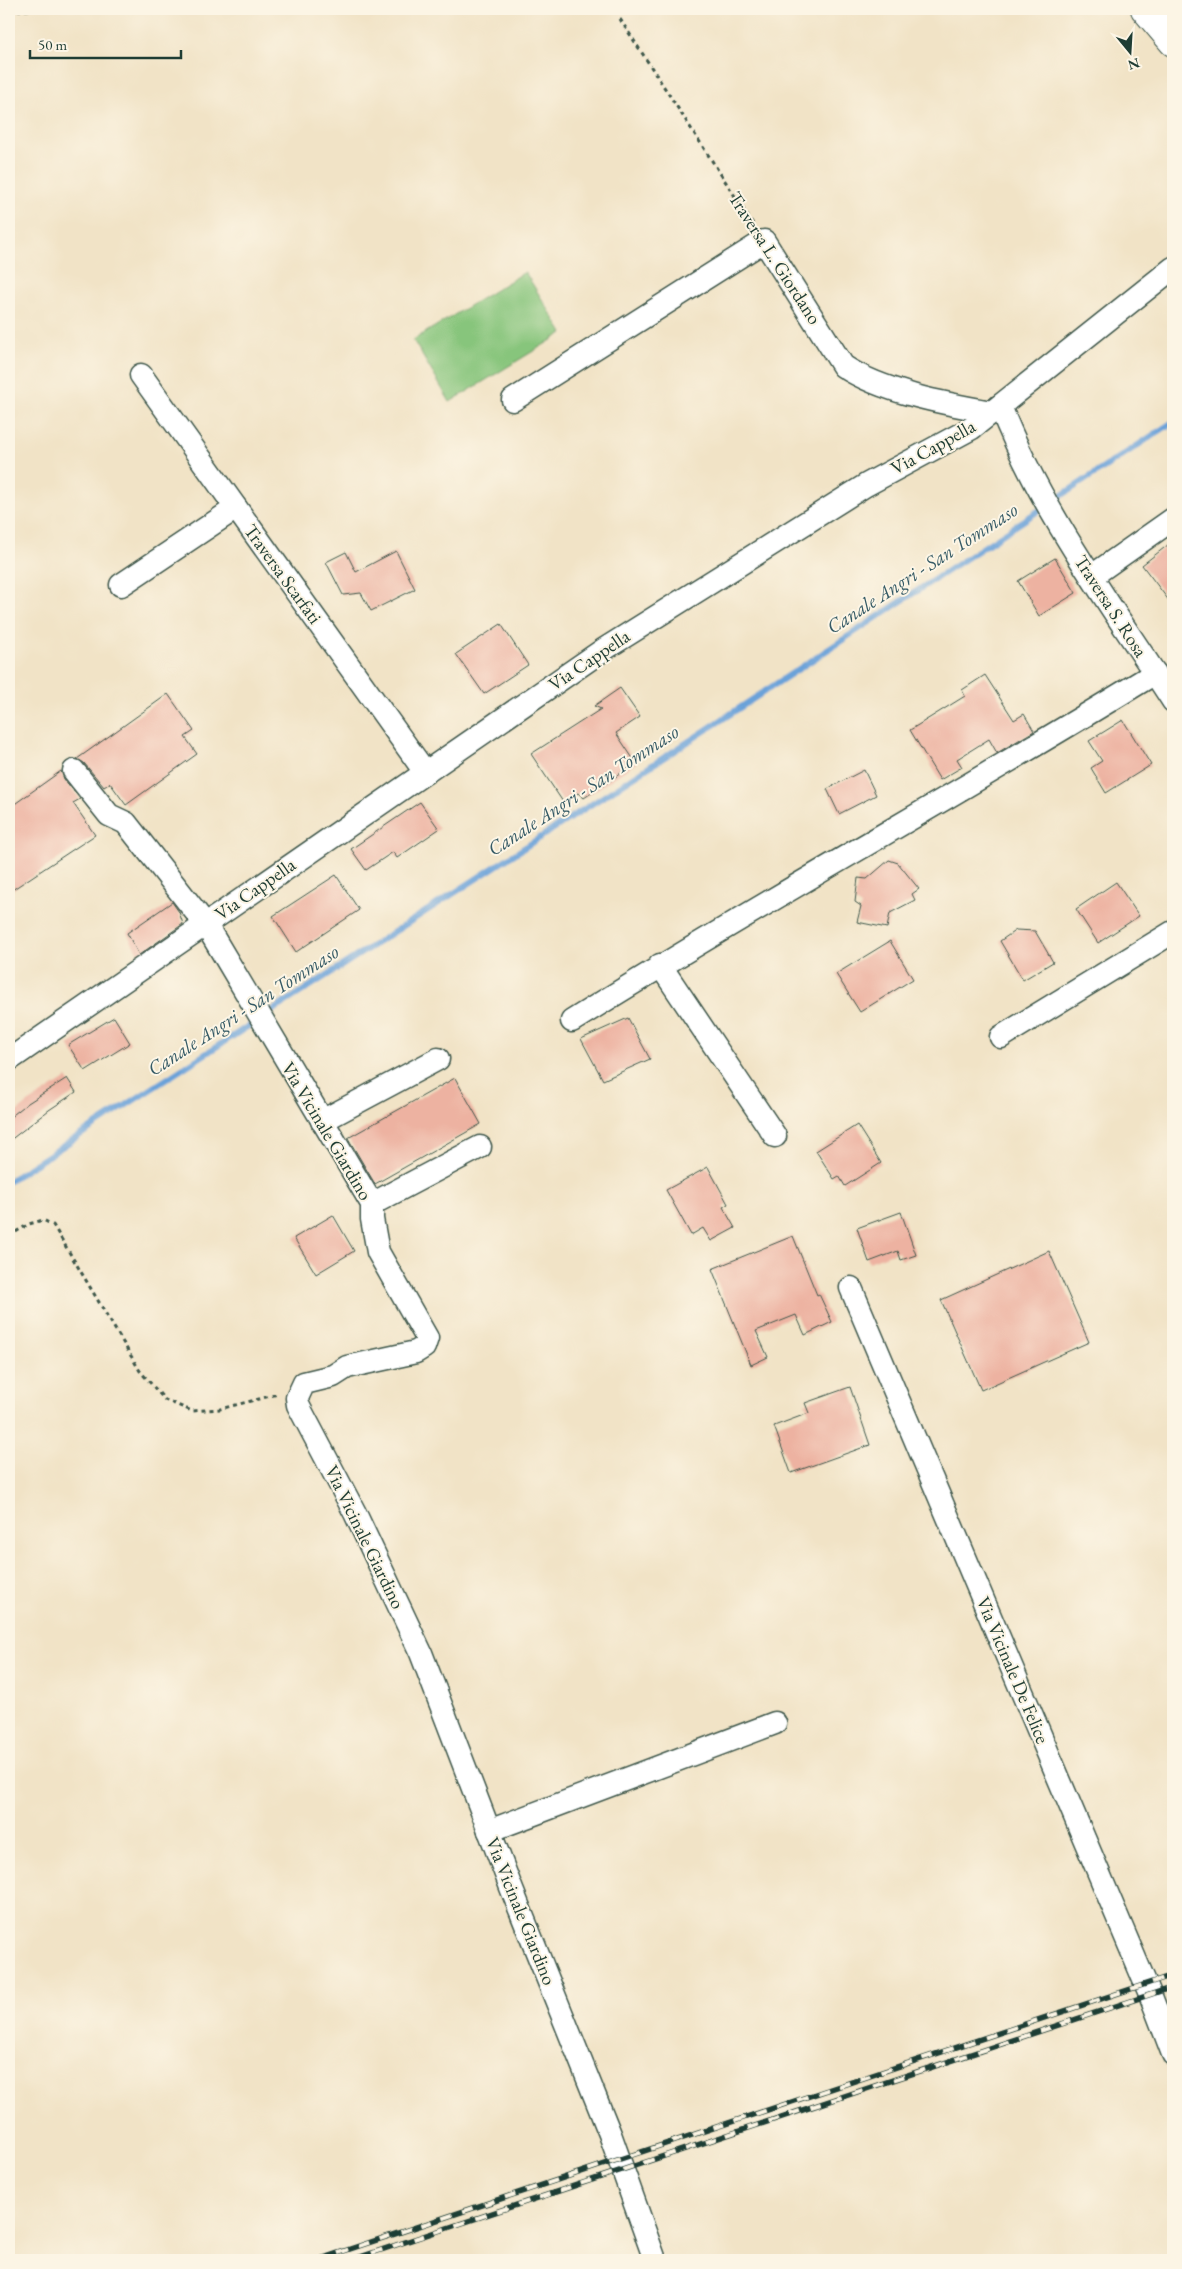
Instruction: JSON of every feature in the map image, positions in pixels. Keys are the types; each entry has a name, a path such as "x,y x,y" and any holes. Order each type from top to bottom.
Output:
{"street":[{"path":"1145,9 1173,42"},
{"path":"513,400 764,241"},
{"name":"Traversa L. Giordano","path":"764,241 843,366 852,372 904,392 941,403 996,409"},
{"name":"Via Cappella","path":"9,1060 603,650 866,484 972,428 1173,268"},
{"name":"Traversa Scarfati","path":"141,375 425,772"},
{"name":"Traversa S. Rosa","path":"996,409 1046,503 1173,701"},
{"path":"121,585 236,508"},
{"path":"1092,576 1173,519"},
{"path":"572,1021 660,965 1042,743 1155,673"},
{"name":"Via Vicinale Giardino","path":"74,771 109,815 126,823 206,925 372,1204 372,1219 378,1252 427,1338 424,1347 416,1352 347,1367 333,1376 304,1383 297,1398 298,1405 363,1529 421,1653 489,1831 610,2134 655,2260"},
{"path":"1001,1037 1173,932"},
{"path":"660,965 776,1136"},
{"path":"322,1121 438,1058"},
{"path":"372,1204 480,1147"},
{"name":"Via Vicinale De Felice","path":"851,1288 1150,1994 1173,2054"},
{"path":"489,1831 775,1723"}],"path":[{"path":"9,10 142,9"},
{"name":"Traversa L. Giordano","path":"620,18 764,241"},
{"path":"9,1236 43,1220 53,1225 140,1371 165,1400 192,1411 220,1409 271,1394 288,1393 297,1398"}],"green space":[{"path":"525,272 563,333 450,402 413,340"}],"building":[{"path":"1173,541 1173,606 1142,565"},
{"path":"396,551 415,589 371,611 361,593 343,595 326,562 346,552 356,572"},
{"path":"1055,558 1076,593 1039,616 1018,581"},
{"path":"501,624 528,665 484,694 456,654"},
{"path":"985,675 1014,720 1024,714 1034,731 997,753 989,739 957,759 962,767 940,780 910,730 965,696 962,690"},
{"path":"620,688 640,717 616,733 636,763 584,798 578,793 563,802 531,754 601,709 594,706"},
{"path":"168,694 194,731 185,737 197,754 126,805 110,783 104,787 84,763 77,759"},
{"path":"1123,720 1151,765 1106,793 1091,768 1102,761 1089,741"},
{"path":"864,770 876,795 839,814 827,789"},
{"path":"61,771 64,779 80,799 73,803 95,835 9,892 9,808"},
{"path":"420,802 439,829 397,858 393,852 366,870 351,849"},
{"path":"889,860 898,863 919,889 912,894 915,900 890,913 887,928 857,922 861,906 855,902 858,878 867,879"},
{"path":"336,875 359,910 296,952 273,916"},
{"path":"1116,882 1139,916 1098,943 1076,909"},
{"path":"172,902 179,912 183,924 139,955 127,933"},
{"path":"1016,930 1035,931 1053,962 1023,980 1000,941"},
{"path":"890,941 913,979 860,1012 836,974"},
{"path":"114,1017 130,1043 85,1071 68,1045"},
{"path":"628,1018 650,1059 603,1080 581,1039"},
{"path":"67,1078 76,1092 9,1141 9,1118 28,1103"},
{"path":"455,1078 481,1124 375,1184 348,1138"},
{"path":"857,1125 881,1163 845,1186 839,1176 834,1179 816,1151"},
{"path":"708,1167 728,1204 723,1207 735,1228 711,1241 703,1228 691,1235 666,1190"},
{"path":"901,1212 916,1255 901,1260 898,1251 869,1262 857,1228"},
{"path":"333,1215 354,1251 316,1274 294,1238"},
{"path":"793,1236 817,1295 819,1294 832,1322 805,1335 796,1315 756,1331 768,1357 751,1365 712,1269"},
{"path":"1049,1251 1089,1342 981,1390 941,1300"},
{"path":"850,1387 870,1445 791,1473 774,1426 809,1413 805,1403"}],"waterway":[{"name":"Canale Angri - San Tommaso","path":"9,1181 697,736 1173,422"}],"railway":[{"path":"317,2260 1173,1975"},
{"path":"351,2260 1173,1987"}]}
